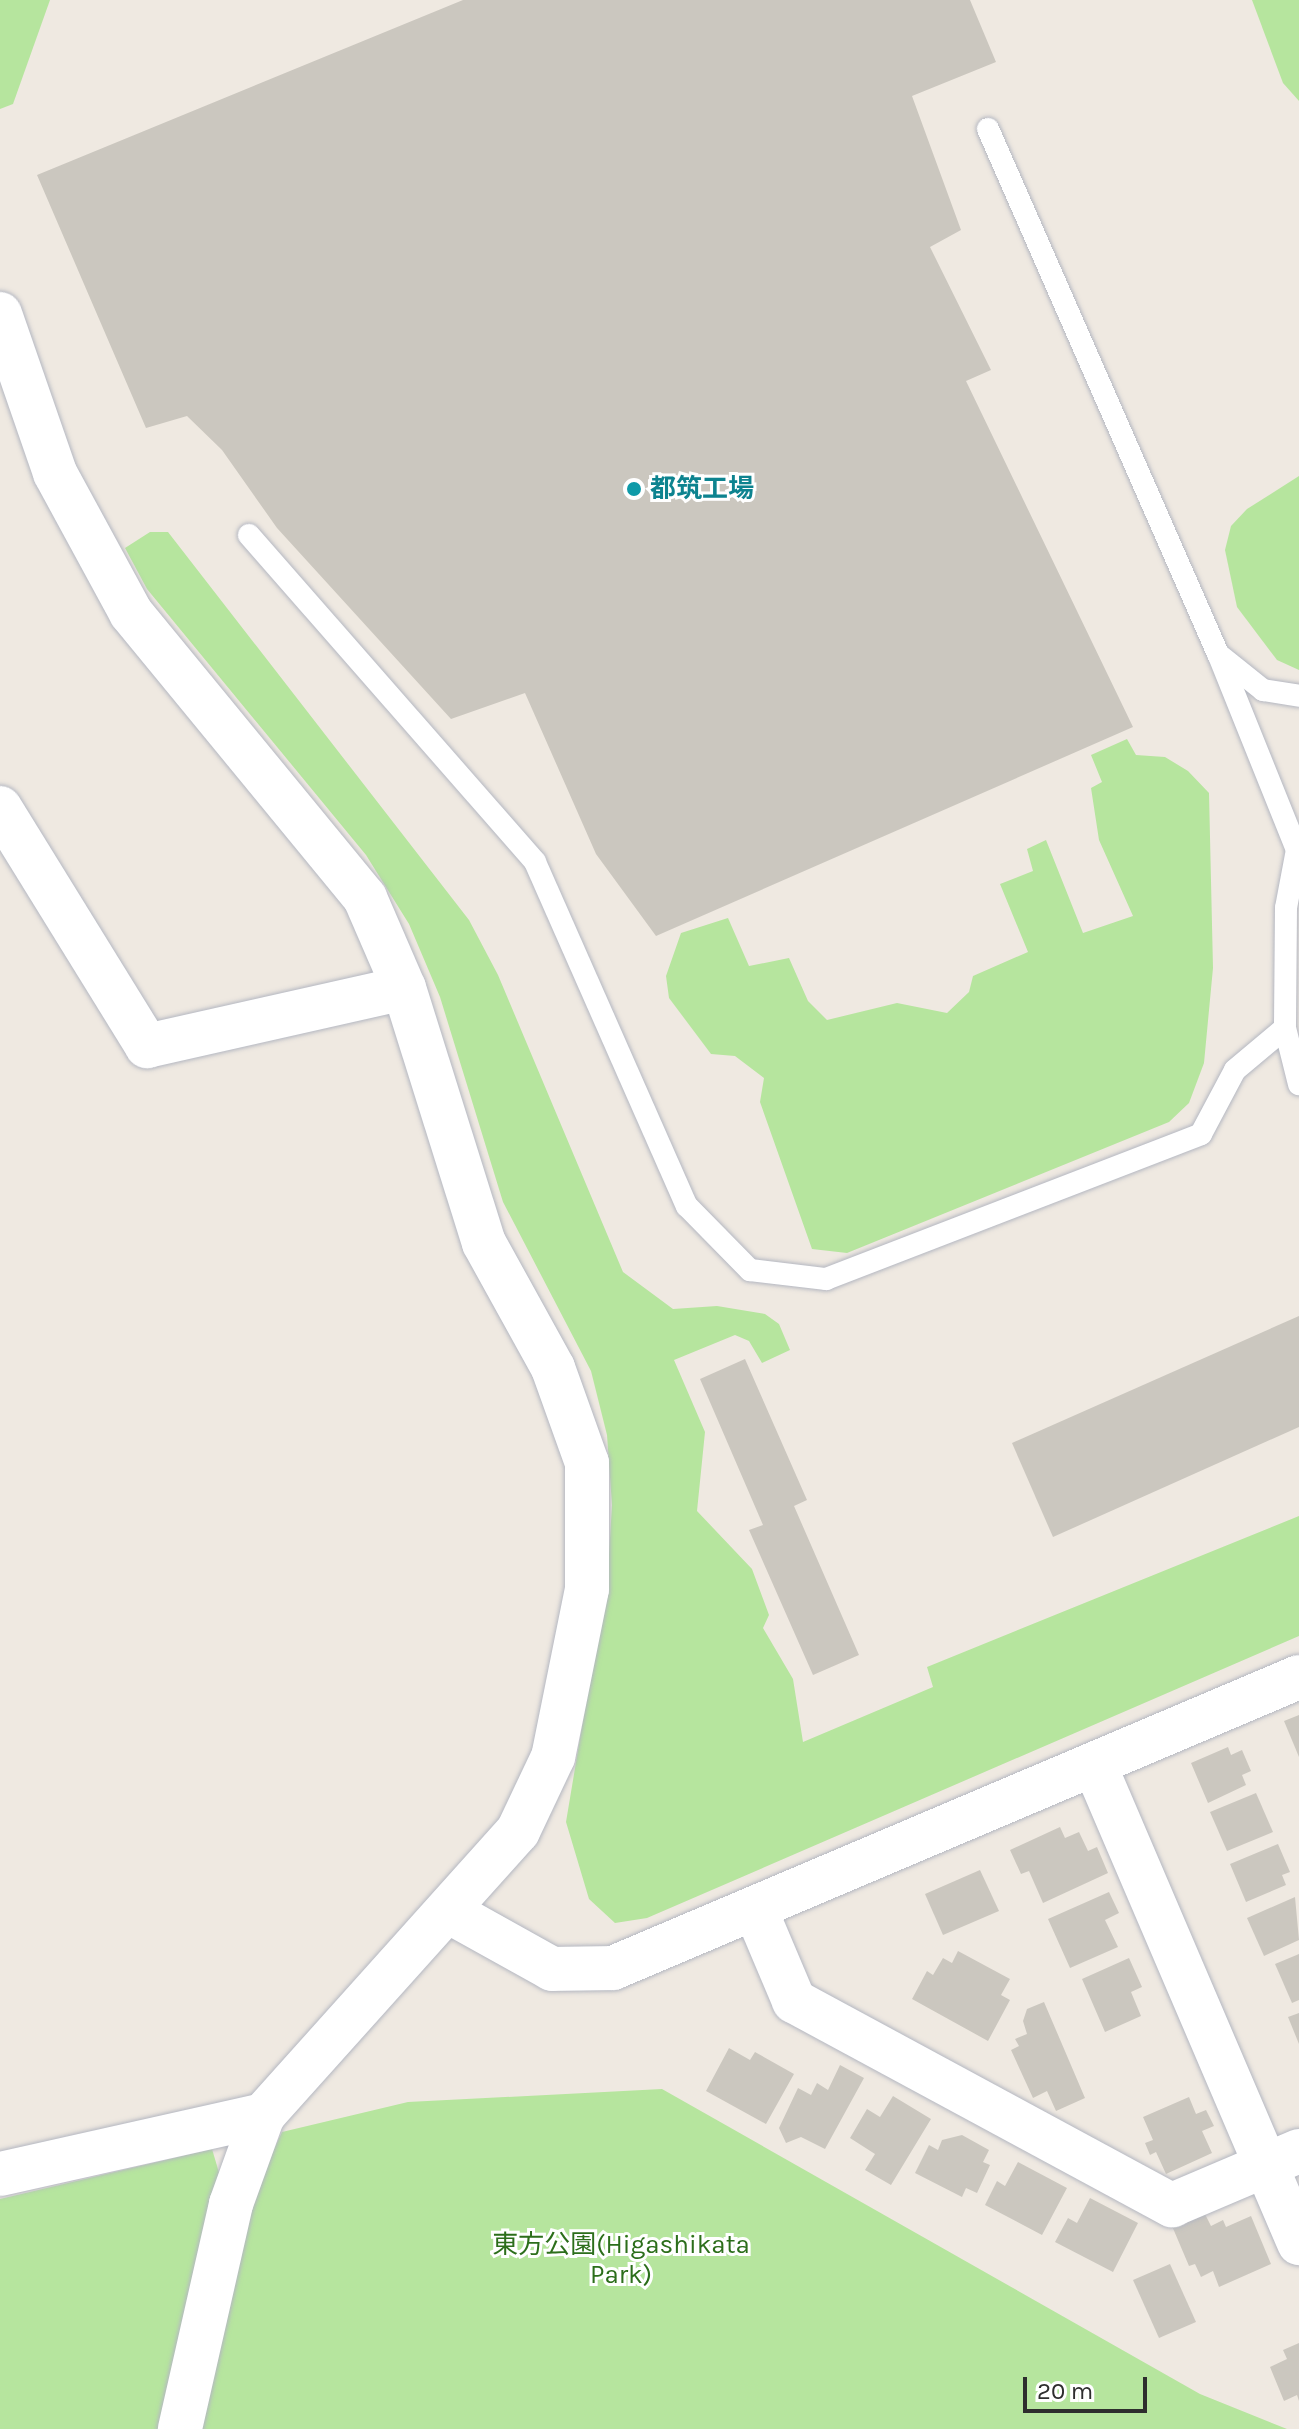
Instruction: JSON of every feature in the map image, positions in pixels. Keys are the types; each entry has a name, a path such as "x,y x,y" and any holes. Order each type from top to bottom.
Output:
{"street":[{"path":"0,314 55,473 131,613 365,898 404,988 484,1243 553,1368 587,1463 587,1589 553,1757 518,1831 263,2115 231,2204 180,2429"},
{"path":"0,808 147,1046 404,988"},
{"path":"448,1911 552,1969 613,1968 756,1911 1299,1677"},
{"path":"1095,1766 1282,2158 1299,2243"},
{"path":"756,1911 794,2001 1172,2205 1282,2158"},
{"path":"0,2174 263,2115"}],"lane":[{"path":"988,129 1218,654 1298,845 1286,908 1285,1028 1299,1084"},
{"path":"249,535 535,862 687,1206 750,1270 826,1279 1201,1134 1235,1070 1285,1028"},
{"path":"1218,654 1263,690 1299,696"}],"green space":[{"path":"0,0 50,0 13,104 0,109"},
{"path":"1252,0 1299,0 1299,101 1283,83"},
{"path":"1299,476 1299,670 1277,660 1237,607 1225,550 1231,526 1247,509"},
{"path":"150,532 168,532 469,920 498,975 623,1272 673,1309 717,1306 765,1314 779,1324 790,1350 762,1363 749,1341 735,1335 674,1360 705,1432 697,1511 752,1569 769,1615 763,1628 793,1679 803,1742 933,1687 927,1667 1299,1516 1299,1636 647,1918 615,1923 589,1899 566,1822 608,1571 612,1505 607,1435 591,1371 503,1202 440,997 409,924 366,855 147,589 125,548"},
{"path":"1127,739 1136,755 1165,757 1188,771 1209,793 1213,968 1204,1063 1189,1103 1169,1122 847,1253 812,1249 760,1102 764,1078 735,1056 711,1054 669,998 666,976 681,933 728,918 749,966 789,958 808,1001 827,1020 897,1003 947,1013 969,992 973,976 1028,952 1000,884 1033,871 1027,849 1046,840 1083,933 1133,916 1099,840 1091,788 1102,782 1091,755"},
{"name":"東方公園(Higashikata Park)","path":"662,2089 1200,2394 1287,2429 193,2429 244,2214 282,2132 408,2102"},
{"path":"212,2149 220,2176 169,2429 0,2429 0,2199"}],"building":[{"name":"都筑工場","path":"463,0 970,0 996,62 912,96 961,230 930,247 991,370 966,381 1133,727 656,936 596,854 525,693 451,719 277,528 222,450 187,416 146,428 37,175"},
{"path":"1299,1316 1299,1427 1053,1537 1012,1443"},
{"path":"745,1359 807,1500 794,1506 859,1655 813,1675 749,1530 763,1525 700,1379"},
{"path":"1299,1715 1299,1757 1284,1721"},
{"path":"1228,1747 1231,1755 1242,1750 1251,1771 1242,1775 1246,1785 1208,1803 1191,1763"},
{"path":"1256,1793 1273,1832 1227,1851 1210,1812"},
{"path":"1060,1827 1065,1838 1079,1832 1088,1851 1097,1847 1108,1873 1043,1903 1029,1871 1021,1874 1010,1850"},
{"path":"1278,1844 1290,1872 1282,1875 1286,1885 1246,1902 1230,1864"},
{"path":"980,1870 999,1911 943,1935 925,1894"},
{"path":"1109,1892 1119,1913 1105,1920 1118,1947 1070,1968 1048,1919"},
{"path":"1295,1897 1299,1940 1264,1956 1247,1918"},
{"path":"958,1951 1010,1979 1001,1995 1010,2000 988,2041 912,1999 927,1971 933,1975 943,1958 952,1963"},
{"path":"1299,1954 1299,2000 1292,2003 1275,1964"},
{"path":"1129,1958 1142,1987 1131,1992 1141,2016 1105,2032 1082,1979"},
{"path":"1044,2002 1085,2098 1056,2111 1047,2091 1033,2098 1011,2050 1019,2046 1015,2039 1027,2034 1023,2021 1027,2009"},
{"path":"1299,2013 1299,2044 1288,2017"},
{"path":"729,2048 750,2060 755,2052 794,2074 766,2124 706,2091"},
{"path":"840,2065 864,2078 825,2149 801,2137 786,2143 779,2128 798,2088 811,2095 817,2083 828,2090"},
{"path":"893,2096 931,2119 891,2185 865,2170 875,2154 850,2138 867,2109 880,2117"},
{"path":"1189,2097 1196,2114 1206,2110 1214,2126 1202,2131 1212,2153 1166,2174 1156,2152 1150,2155 1145,2143 1153,2140 1143,2117"},
{"path":"962,2135 989,2150 983,2162 990,2165 977,2193 966,2188 962,2197 915,2173 929,2145 938,2150 942,2140"},
{"path":"1018,2162 1067,2188 1042,2235 985,2205 997,2181 1005,2186"},
{"path":"1090,2198 1138,2223 1113,2272 1055,2242 1068,2218 1077,2223"},
{"path":"1204,2212 1211,2226 1223,2220 1226,2227 1251,2216 1271,2264 1219,2287 1213,2271 1201,2277 1195,2264 1189,2266 1172,2226"},
{"path":"1170,2264 1196,2322 1159,2338 1133,2280"},
{"path":"1299,2343 1299,2401 1297,2395 1284,2401 1270,2367 1287,2359 1283,2350"}],"place":[{"name":"都筑工場","path":"634,489"}]}
